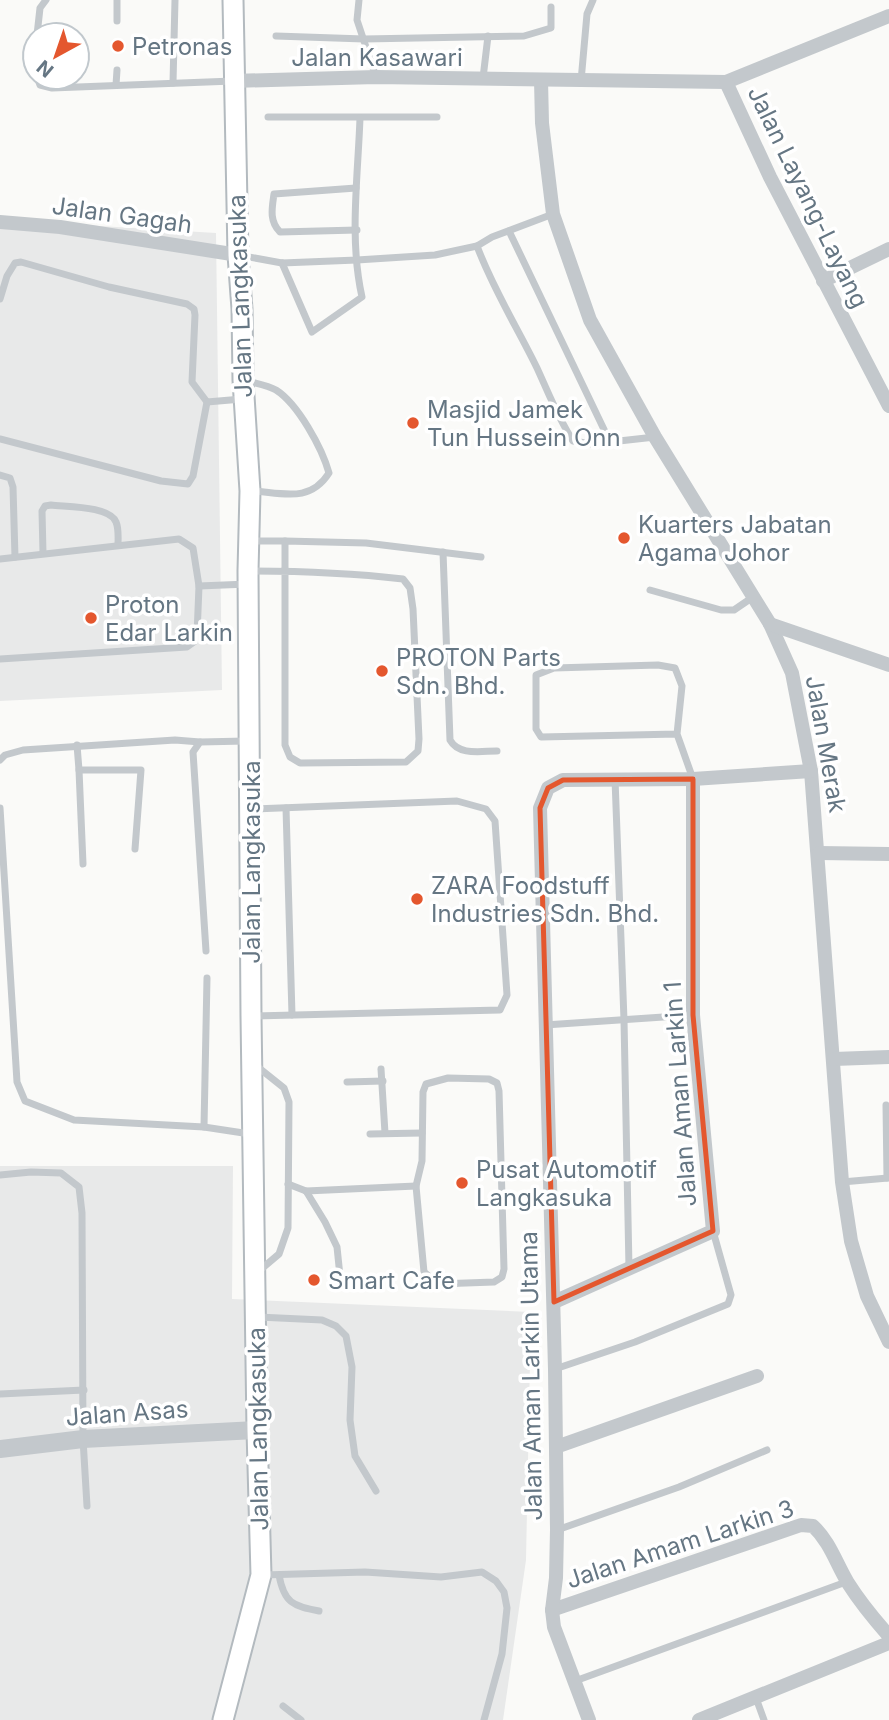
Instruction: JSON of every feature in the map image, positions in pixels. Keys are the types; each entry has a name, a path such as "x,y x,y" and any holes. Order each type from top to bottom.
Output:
{"main road":[{"name":"Jalan Langkasuka","path":"223,1720 270,1575 257,1430 254,1064 251,1016 248,578 250,491 243,309 237,255 233,0"}],"street":[{"name":"Jalan Kasawari","path":"233,81 376,77 726,82 889,16"},
{"name":"Jalan Merak","path":"541,80 542,123 553,214 590,320 655,437 770,624 792,673 811,771 842,1182 851,1241 864,1285 889,1342"},
{"name":"Jalan Layang-Layang","path":"726,82 823,281 889,406"},
{"name":"Jalan Gagah","path":"0,222 60,228 237,255"},
{"path":"823,281 889,249"},
{"path":"770,624 889,665"},
{"path":"784,657 808,637"},
{"name":"Jalan Aman Larkin Utama","path":"589,1720 554,1627 552,1610 557,1530 554,1302 544,1025 540,808 548,788 563,780 693,779 811,771"},
{"name":"Jalan Aman Larkin 1","path":"554,1302 713,1231 693,1015 693,779"},
{"path":"819,853 889,853"},
{"path":"834,1059 889,1057"},
{"path":"556,1447 757,1376"},
{"name":"Jalan Asas","path":"0,1449 83,1439 257,1430"},
{"name":"Jalan Amam Larkin 3","path":"552,1610 801,1525 813,1526 824,1536 847,1581 867,1611 889,1636"},
{"path":"699,1720 889,1643"}],"lane":[{"path":"39,21 40,8 46,0"},
{"path":"117,0 117,21"},
{"path":"173,83 175,0"},
{"path":"359,0 357,20 376,77"},
{"path":"581,80 587,14 593,0"},
{"path":"276,36 364,39 524,36 545,31 551,26 551,8"},
{"path":"483,79 488,36"},
{"path":"116,85 117,70"},
{"name":"Jalan Kasawari","path":"91,86 233,81"},
{"path":"268,117 437,117"},
{"path":"282,263 312,332 362,297 357,260 356,188 360,118"},
{"path":"356,188 274,194 271,211 274,225 280,232 357,230"},
{"path":"237,255 282,263 435,254 477,246 553,214"},
{"path":"509,231 610,442"},
{"path":"477,246 554,410 573,441 592,444 655,437"},
{"path":"0,299 10,270 15,263 21,262 109,287 187,304 194,309 195,315 192,382 207,402 193,476 188,484 161,481 0,439"},
{"path":"207,402 244,389 275,390 298,412 325,457 329,473 321,486 302,495 250,491"},
{"path":"0,475 10,478 13,486 15,557"},
{"path":"43,553 42,511 45,506 51,505 104,511 113,516 117,524 118,545"},
{"path":"0,559 179,539 193,548 199,586 197,635 194,642 187,647 0,659"},
{"path":"249,541 366,543 481,557"},
{"path":"199,586 284,571 403,579 410,587 419,739 418,751 406,762 300,763 290,757 285,745 284,571 285,541"},
{"path":"443,552 450,740 454,747 462,751 497,751"},
{"path":"650,590 721,610 734,610 753,597"},
{"path":"677,734 541,737 536,729 536,675 554,668 658,665 675,668 682,686 677,734 693,779"},
{"path":"0,760 14,751 77,746 175,740 251,741"},
{"path":"200,742 194,749 193,764 206,951"},
{"path":"77,746 83,864"},
{"path":"79,770 141,771 135,849"},
{"path":"615,779 629,1268"},
{"path":"251,809 457,802 486,809 495,821 508,995 500,1010 251,1016"},
{"path":"0,808 17,1082 25,1101 74,1120 204,1127 254,1134"},
{"path":"286,808 292,1015"},
{"path":"204,1127 207,978"},
{"path":"544,1025 693,1015"},
{"path":"254,1064 284,1088 289,1102 288,1228 279,1254 256,1275"},
{"path":"381,1069 385,1133"},
{"path":"449,1078 489,1079 497,1083 502,1177 502,1277 494,1282 438,1284 424,1272 416,1186 422,1161 423,1092 426,1084 449,1078"},
{"path":"347,1082 383,1081"},
{"path":"842,1182 888,1178 886,1105"},
{"path":"370,1134 422,1133"},
{"path":"0,1175 61,1173 79,1187 82,1213 83,1439 87,1506"},
{"path":"288,1184 306,1191 416,1186"},
{"path":"306,1191 326,1222 337,1247 340,1276"},
{"path":"555,1369 635,1342 728,1304 731,1295 713,1231"},
{"path":"256,1317 322,1320 336,1326 346,1336 352,1367 349,1420 355,1456 376,1491"},
{"path":"0,1394 84,1390"},
{"path":"557,1530 679,1486 767,1450"},
{"path":"270,1575 365,1572 441,1577 482,1572 496,1581 504,1592 507,1608 502,1654 484,1720"},
{"path":"270,1575 289,1601 302,1608 319,1611"},
{"path":"574,1681 847,1581"},
{"path":"755,1698 764,1720"},
{"path":"283,1706 302,1720"}],"highlighted area":[{"path":"693,779 693,1015 713,1231 554,1302 540,808 548,788 563,780"}],"shaded area":[{"path":"0,220 216,233 222,690 0,701"},
{"path":"0,1166 233,1166 232,1299 531,1312 526,1560 503,1720 0,1720"}],"place":[{"name":"Petronas","path":"118,46"},
{"name":"Masjid Jamek Tun Hussein Onn","path":"413,423"},
{"name":"Kuarters Jabatan Agama Johor","path":"624,538"},
{"name":"Proton Edar Larkin","path":"91,618"},
{"name":"PROTON Parts Sdn. Bhd.","path":"382,671"},
{"name":"ZARA Foodstuff Industries Sdn. Bhd.","path":"417,899"},
{"name":"Pusat Automotif Langkasuka","path":"462,1183"},
{"name":"Smart Cafe","path":"314,1280"}]}
